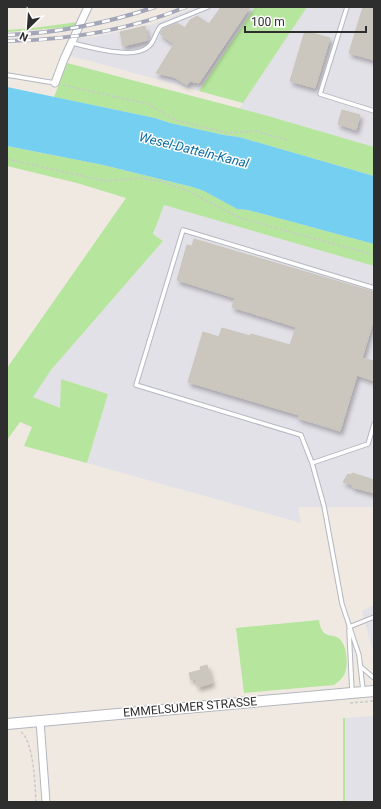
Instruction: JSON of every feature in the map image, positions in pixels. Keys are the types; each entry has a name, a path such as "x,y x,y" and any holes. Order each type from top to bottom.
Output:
{"street":[{"path":"55,83 64,59 88,7"},
{"name":"EMMELSUMER STRASSE","path":"7,724 369,691"},
{"path":"40,721 46,802"}],"lane":[{"path":"72,43 128,54 140,52 151,44 157,30 161,26 208,7"},
{"path":"347,7 320,94 374,111"},
{"path":"7,76 55,83"},
{"path":"369,691 342,604 324,506 312,463 301,435 136,385 183,230 374,288"},
{"path":"312,463 368,444 374,424"},
{"path":"349,627 374,617"},
{"path":"349,627 352,692"},
{"path":"360,665 374,678"}],"path":[{"path":"55,83 148,104 175,120 228,133 255,131 288,140"},
{"path":"7,159 105,181 141,178 161,181 188,190 240,218 374,255"},
{"path":"20,731 28,741 34,775 36,802"}],"shaded area":[{"path":"196,7 255,7 199,91 69,56 79,38 94,37 153,24"},
{"path":"307,7 374,7 374,147 239,109"},
{"path":"164,205 374,266 374,507 298,507 301,523 87,463 108,394 61,379 60,408 33,397 51,370 163,241 153,234"},
{"path":"374,605 374,655 362,611"},
{"path":"374,716 374,802 345,802 345,718"}],"green space":[{"path":"255,7 307,7 243,103 199,91"},
{"path":"78,22 78,24 70,27 7,32 7,30"},
{"path":"67,63 268,116 374,147 374,176 239,137 224,135 170,123 155,118 54,97"},
{"path":"7,146 103,165 192,187 204,191 237,209 248,210 374,244 374,266 164,205 153,234 163,241 51,370 33,397 60,408 61,379 108,394 87,463 24,446 32,427 20,422 7,440 7,368 126,198 77,183 7,166"},
{"path":"319,620 323,631 326,634 336,637 344,645 346,670 340,680 334,685 244,693 236,628"},
{"path":"343,718 345,718 345,802 343,802"}],"water":[{"name":"Wesel-Datteln-Kanal","path":"7,87 155,118 170,123 224,135 239,137 374,176 374,244 248,210 237,209 204,191 192,187 103,165 7,146"}],"building":[{"path":"221,7 250,7 199,83 190,81 187,85 174,77 156,73 174,44 160,34 163,29 177,23 185,28 190,20 197,16 209,24"},
{"path":"363,7 374,7 374,60 349,53"},
{"path":"145,26 148,40 123,46 120,32"},
{"path":"305,31 330,38 315,88 290,81"},
{"path":"342,110 360,115 356,130 338,124"},
{"path":"194,239 374,292 374,318 362,358 374,361 374,381 357,375 340,431 298,418 299,415 188,382 203,332 219,337 222,328 250,336 251,334 290,345 296,327 232,307 235,298 177,280 187,245 192,246"},
{"path":"352,473 374,480 374,493 352,487 353,485 343,482 348,474 351,475"},
{"path":"207,665 212,683 198,687 195,679 191,680 189,673 201,670 200,667"}],"railway":[{"path":"7,35 45,32 82,26 119,18 155,7"},
{"path":"7,41 76,36 121,28 186,7"}]}
